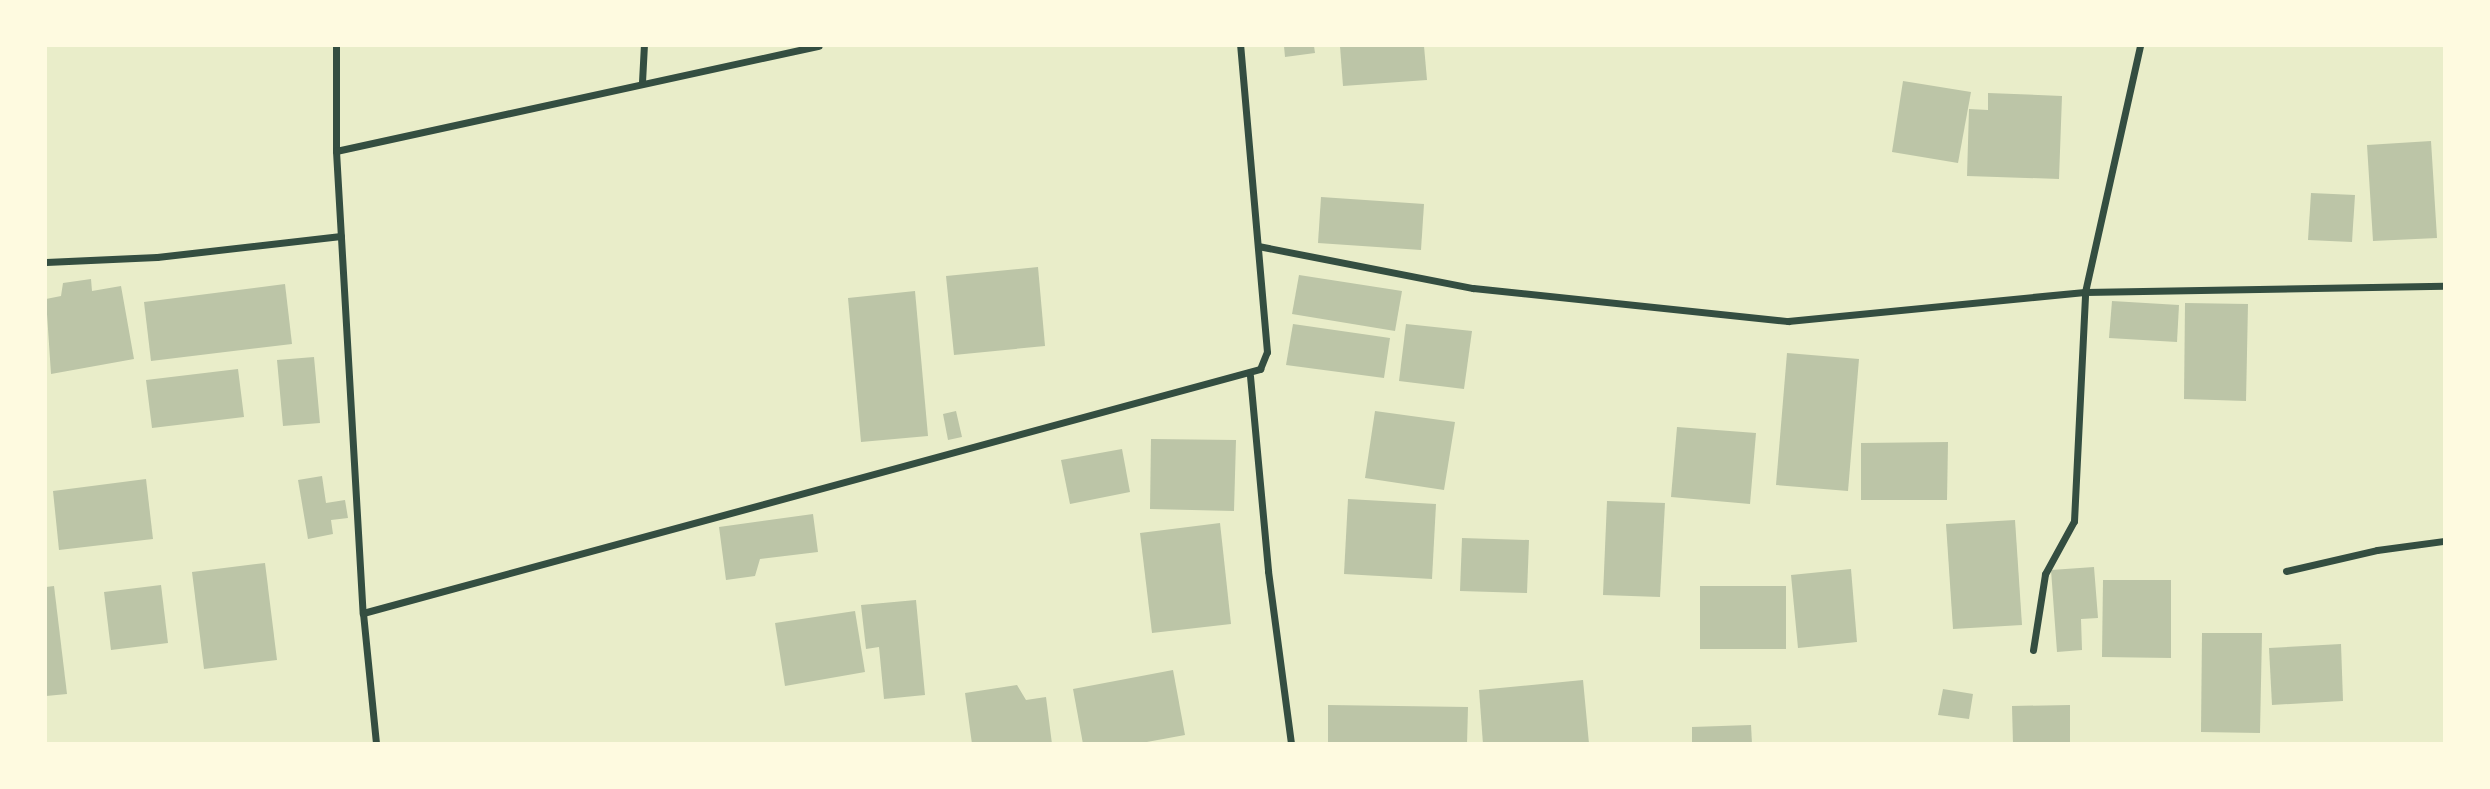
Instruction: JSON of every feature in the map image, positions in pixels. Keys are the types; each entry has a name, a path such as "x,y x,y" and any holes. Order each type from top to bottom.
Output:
{"street":[{"path":"337,46 336,151 363,613 376,744"},
{"path":"642,82 644,46"},
{"path":"336,151 642,82 819,46"},
{"path":"363,613 1250,376 1260,369 1267,352 1240,46"},
{"path":"2033,650 2045,574 2074,521 2085,292 2140,46"},
{"path":"46,262 207,253 341,236"},
{"path":"1258,246 1473,288 1788,321 2085,292 2445,286"},
{"path":"1250,376 1268,571 1292,744"},
{"path":"2287,571 2378,550 2445,541"}],"building":[{"path":"1284,46 1314,46 1315,53 1285,57"},
{"path":"1340,46 1424,46 1427,80 1343,86"},
{"path":"1903,81 1971,92 1958,163 1892,152"},
{"path":"1988,93 2062,96 2059,179 1967,176 1969,109 1988,110"},
{"path":"2431,141 2437,238 2373,241 2367,145"},
{"path":"2311,193 2355,195 2352,242 2308,240"},
{"path":"1321,197 1424,204 1421,250 1318,243"},
{"path":"1038,267 1045,346 954,355 946,276"},
{"path":"1299,275 1402,291 1395,331 1292,314"},
{"path":"91,279 92,291 121,286 134,359 51,374 46,299 61,296 63,283"},
{"path":"285,284 292,344 151,361 144,302"},
{"path":"915,291 928,436 861,442 848,298"},
{"path":"2112,301 2179,305 2177,342 2109,338"},
{"path":"2185,303 2248,304 2246,401 2184,399"},
{"path":"1293,324 1390,338 1384,378 1286,365"},
{"path":"1406,324 1472,331 1464,389 1399,381"},
{"path":"1787,353 1859,359 1848,491 1776,485"},
{"path":"314,357 320,423 283,426 277,360"},
{"path":"238,369 244,417 152,428 146,380"},
{"path":"956,411 962,437 948,440 943,414"},
{"path":"1375,411 1455,422 1444,490 1365,478"},
{"path":"1677,427 1756,433 1750,504 1671,497"},
{"path":"1151,439 1236,440 1234,511 1150,509"},
{"path":"1948,442 1947,500 1861,500 1861,443"},
{"path":"1122,449 1130,492 1070,504 1061,460"},
{"path":"322,476 326,503 345,500 348,518 331,520 333,534 308,539 298,480"},
{"path":"146,479 153,539 59,550 53,491"},
{"path":"1348,499 1436,504 1432,579 1344,574"},
{"path":"1607,501 1665,503 1660,597 1603,595"},
{"path":"813,514 818,552 760,559 755,576 726,580 719,527"},
{"path":"2015,520 2022,625 1953,629 1946,524"},
{"path":"1220,523 1231,624 1152,633 1140,533"},
{"path":"1462,538 1529,540 1527,593 1460,591"},
{"path":"265,563 277,660 204,669 192,572"},
{"path":"2094,567 2098,618 2081,619 2082,650 2057,652 2051,570"},
{"path":"1851,569 1857,642 1798,648 1791,575"},
{"path":"2103,580 2171,580 2171,658 2102,657"},
{"path":"161,585 168,643 111,650 104,592"},
{"path":"54,586 67,694 46,696 46,587"},
{"path":"1700,586 1786,586 1786,649 1700,649"},
{"path":"916,600 925,695 884,699 879,647 866,649 861,605"},
{"path":"855,611 865,672 785,686 775,623"},
{"path":"2202,633 2262,633 2260,733 2201,732"},
{"path":"2341,644 2343,701 2272,705 2269,648"},
{"path":"1173,670 1185,735 1136,744 1083,744 1073,689"},
{"path":"1583,680 1589,744 1483,744 1479,690"},
{"path":"1017,685 1026,700 1046,697 1052,744 972,744 965,693"},
{"path":"1943,689 1973,694 1969,719 1938,715"},
{"path":"1328,705 1468,707 1467,744 1328,744"},
{"path":"2070,705 2070,744 2013,744 2012,706"},
{"path":"1751,725 1752,744 1692,744 1692,727"}]}
